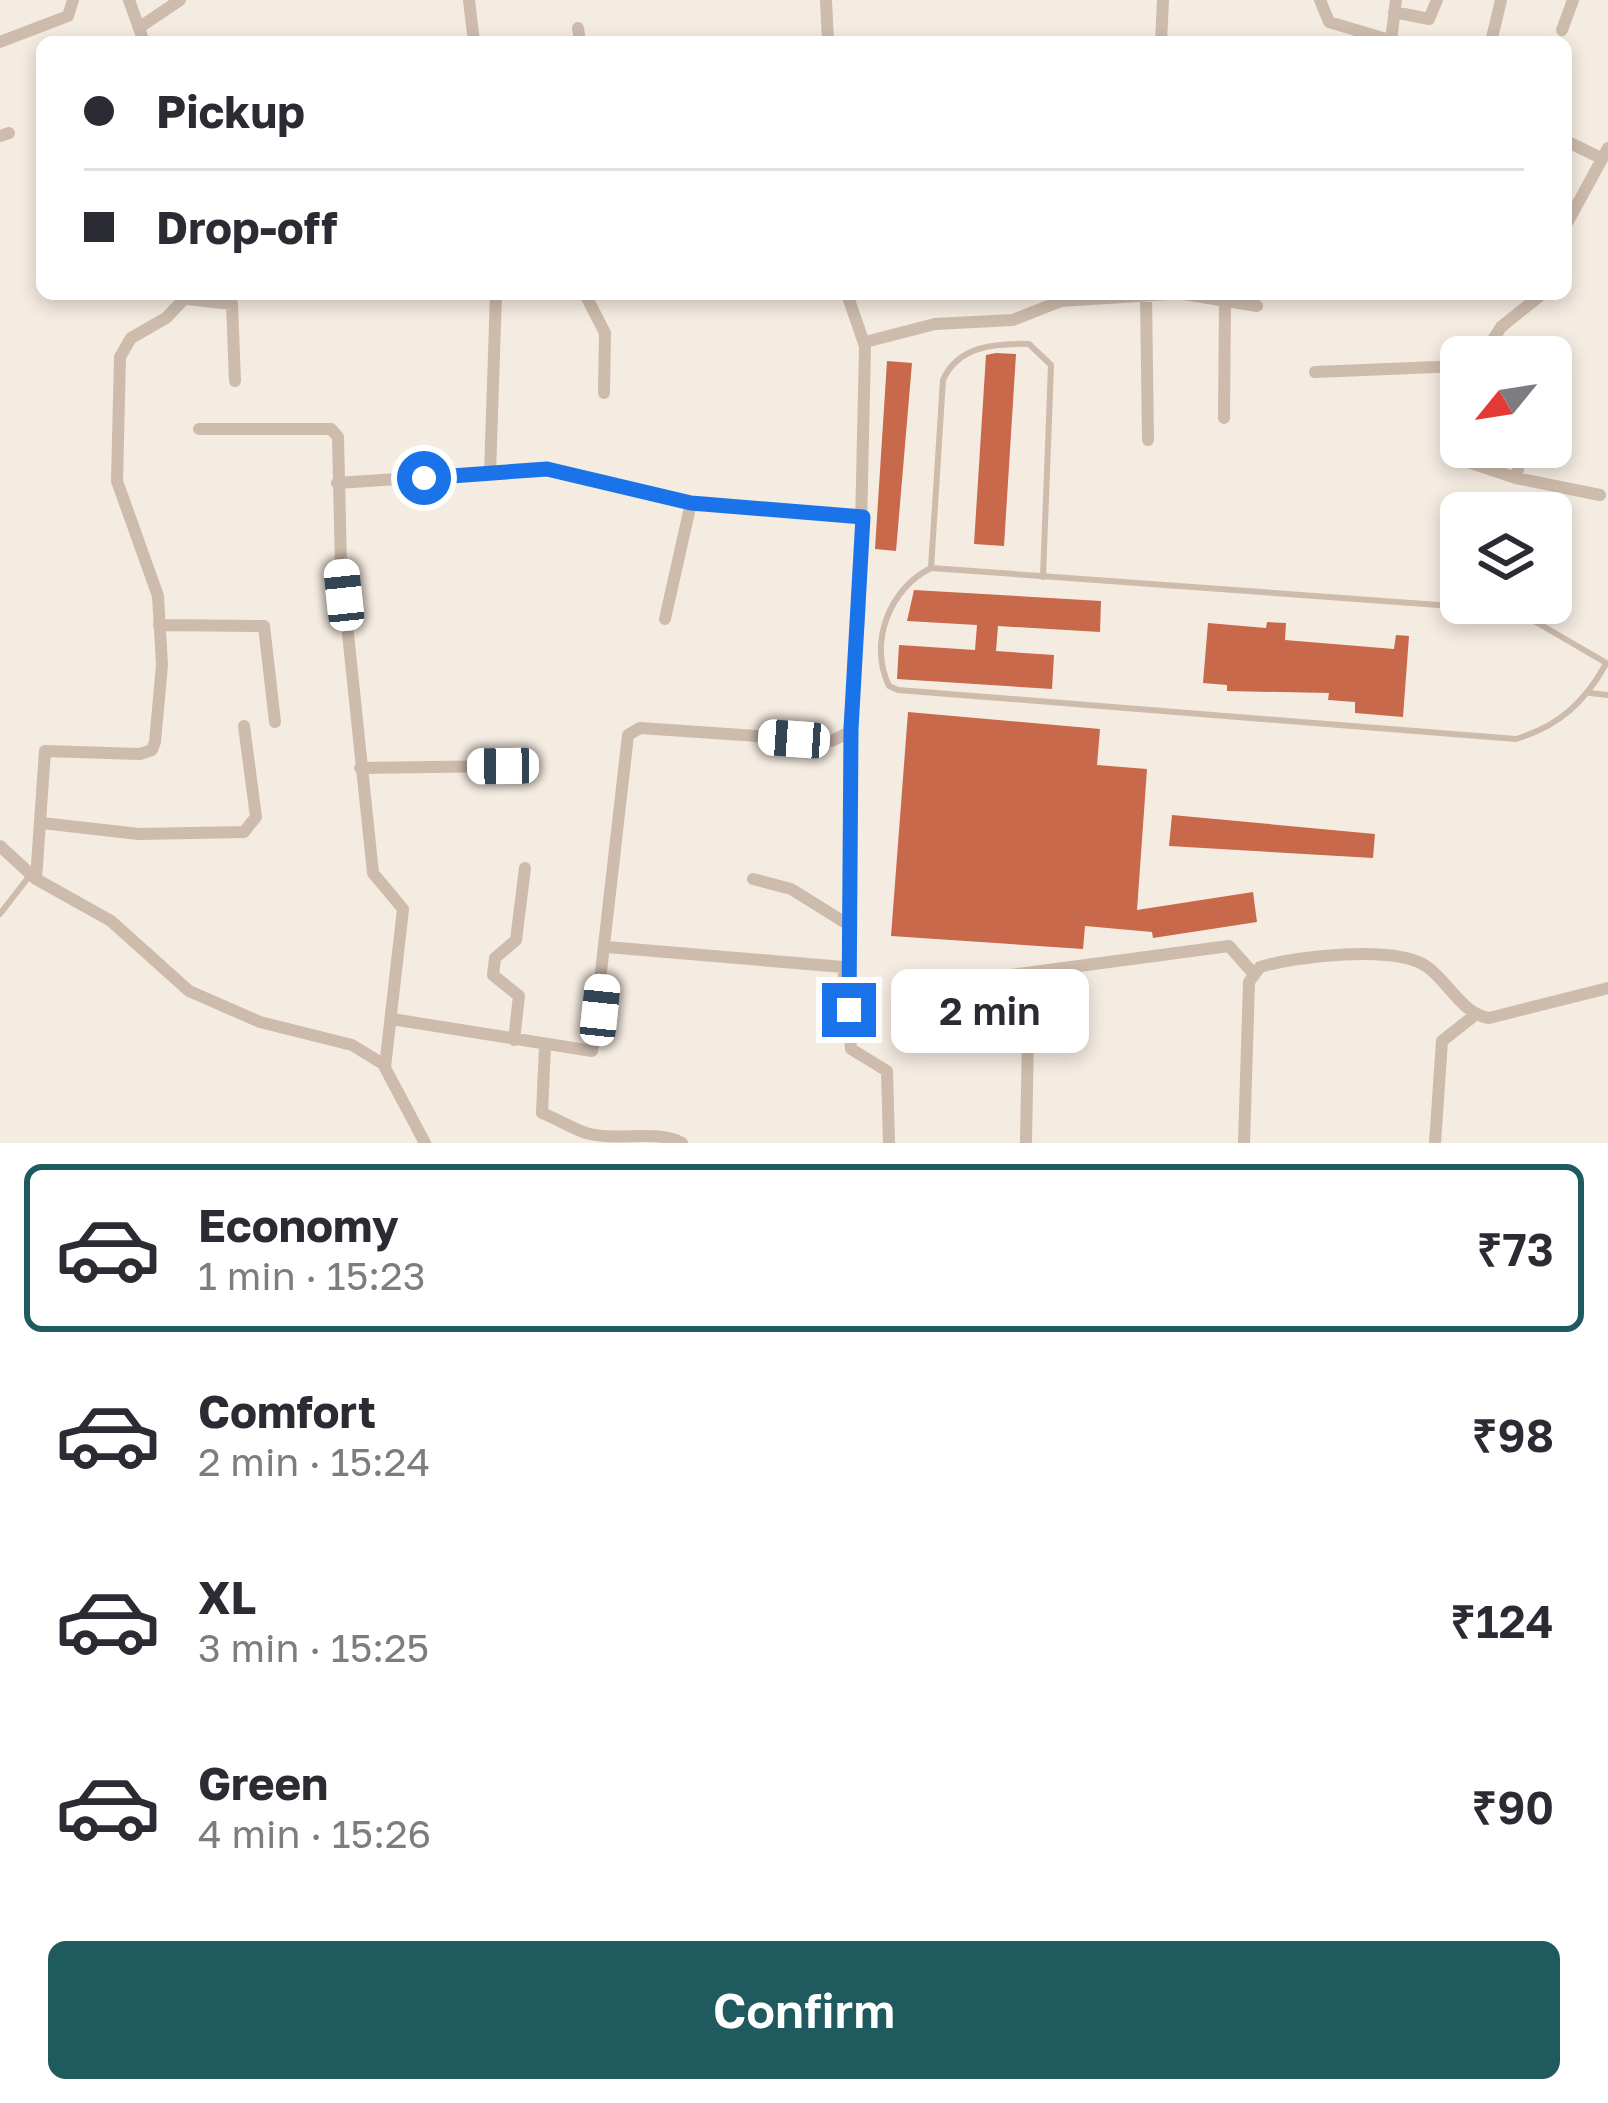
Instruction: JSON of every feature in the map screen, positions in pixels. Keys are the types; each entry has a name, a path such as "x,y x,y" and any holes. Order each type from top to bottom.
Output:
{"street":[{"path":"0,42 68,16 73,0"},
{"path":"129,0 142,36"},
{"path":"140,27 180,0"},
{"path":"469,0 473,36"},
{"path":"826,0 828,36"},
{"path":"1162,0 1162,36"},
{"path":"1320,0 1329,22 1376,36"},
{"path":"1393,36 1395,6 1430,19 1437,0"},
{"path":"1492,36 1501,0"},
{"path":"1562,30 1573,0"},
{"path":"1572,144 1604,153 1572,197"},
{"path":"33,876 42,823 45,751 152,750 162,665 159,625 151,567 117,481 120,357 131,338 184,300"},
{"path":"207,300 232,304 235,381"},
{"path":"490,474 496,300"},
{"path":"589,300 603,324 604,393"},
{"path":"849,300 865,342 863,517 851,729 851,1049 882,1065 888,1075 889,1143"},
{"path":"865,342 935,324 1013,320 1061,301 1078,300"},
{"path":"1146,300 1148,440"},
{"path":"1224,418 1225,300 1257,306"},
{"path":"1496,336 1535,300"},
{"path":"1315,372 1440,367"},
{"path":"199,429 331,429 338,436 337,483 360,768 374,878 404,909 385,1067"},
{"path":"1486,468 1600,495"},
{"path":"1516,478 1518,468"},
{"path":"337,483 547,469 691,503 863,517"},
{"path":"665,619 691,503"},
{"path":"159,625 264,626 275,722"},
{"path":"42,823 139,834 244,832 256,817 244,725"},
{"path":"392,1019 585,1053 595,1047 626,742 632,731 832,741 851,729"},
{"path":"360,768 503,766"},
{"path":"0,846 33,876 111,921 189,991 260,1022 352,1046 385,1067 425,1143"},
{"path":"514,1040 519,995 493,975 497,955 516,940 525,868"},
{"path":"753,879 791,889 849,925"},
{"path":"996,977 1228,946 1252,973 1244,1143"},
{"path":"607,947 841,965 848,974"},
{"path":"1252,973 1268,964 1315,958 1393,956 1425,966 1474,1015 1489,1018 1608,988"},
{"path":"1435,1143 1442,1041 1474,1015"},
{"path":"1026,1143 1028,1036"},
{"path":"545,1046 542,1113 584,1132 633,1140 666,1136 682,1143"}],"lane":[{"path":"932,568 943,380 949,366 979,349 1029,344 1051,365 1043,578"},
{"path":"932,568 1043,578 1494,609 1536,622 1607,664 1590,693 1566,716 1516,739 898,690 885,678 888,610 897,590 932,568"},
{"path":"1590,693 1608,695"},
{"path":"0,914 33,876"}],"building":[{"path":"1016,354 1004,546 974,544 986,355"},
{"path":"887,361 912,363 896,551 875,549"},
{"path":"914,590 1101,601 1100,632 998,626 996,651 1054,655 1052,689 897,679 899,645 975,650 977,625 907,621"},
{"path":"1267,622 1286,623 1285,640 1394,649 1396,635 1409,636 1403,717 1355,713 1355,702 1328,700 1329,693 1227,691 1227,685 1203,683 1208,623 1266,628"},
{"path":"908,712 1100,729 1097,765 1147,769 1137,910 1253,892 1257,922 1153,938 1152,932 1085,926 1083,949 891,936"},
{"path":"1172,815 1375,834 1373,858 1169,846"}],"route":[{"path":"424,478 547,469 691,503 863,517 851,729 849,1010"}]}
